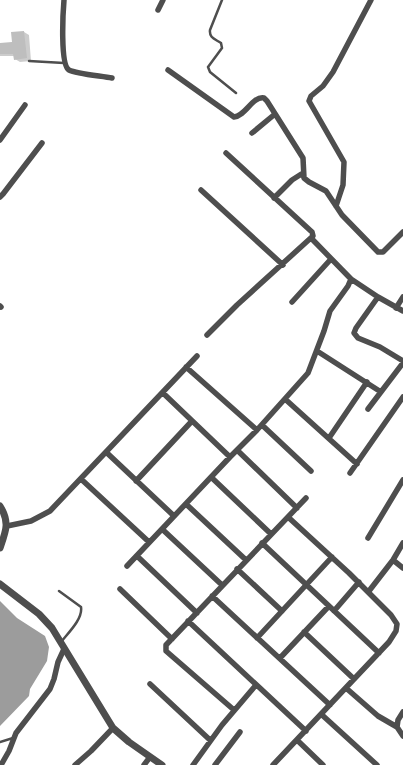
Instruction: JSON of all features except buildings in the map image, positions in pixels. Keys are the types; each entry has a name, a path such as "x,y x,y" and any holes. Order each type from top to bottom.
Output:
{"street":[{"path":"64,0 64,63 66,67 72,70 112,78"},
{"path":"158,10 163,0"},
{"path":"336,206 343,185 344,162 309,101 311,96 323,86 333,72 371,0"},
{"path":"168,70 234,117 239,116 260,98 267,101 302,158 304,178 326,191 342,215 378,252 383,252 403,232"},
{"path":"0,140 25,105"},
{"path":"252,133 275,114"},
{"path":"0,197 42,143"},
{"path":"207,335 237,305 312,239 313,236 312,232 226,153"},
{"path":"274,198 297,176 303,173"},
{"path":"201,190 283,265"},
{"path":"312,239 351,279 403,311"},
{"path":"292,302 331,259"},
{"path":"127,566 211,476 262,425 308,373 330,311 348,286 351,279"},
{"path":"368,409 403,362 380,347 358,338 354,333 378,297"},
{"path":"396,308 403,297"},
{"path":"317,351 381,392"},
{"path":"7,526 21,524 42,516 50,511 197,356"},
{"path":"186,367 257,430"},
{"path":"329,438 367,382"},
{"path":"163,393 230,457"},
{"path":"350,473 403,397"},
{"path":"285,399 357,464"},
{"path":"136,481 192,421"},
{"path":"262,425 311,471"},
{"path":"237,450 297,508"},
{"path":"106,452 174,516"},
{"path":"211,476 271,534"},
{"path":"81,479 149,542"},
{"path":"368,538 403,480"},
{"path":"234,710 166,651 166,645 306,498"},
{"path":"186,504 246,560"},
{"path":"0,506 4,512 7,526 0,548"},
{"path":"273,765 394,636 397,624 391,615 369,591 288,517"},
{"path":"162,528 222,585"},
{"path":"262,543 379,653"},
{"path":"369,591 403,543"},
{"path":"137,556 197,613"},
{"path":"257,638 332,557"},
{"path":"392,560 403,568"},
{"path":"237,569 282,611"},
{"path":"334,610 359,582"},
{"path":"0,584 39,614 52,628 113,728 129,742 162,765"},
{"path":"120,589 172,639"},
{"path":"212,596 330,705"},
{"path":"280,658 329,606"},
{"path":"188,622 306,731"},
{"path":"304,632 354,679"},
{"path":"1,765 9,751 13,738 50,689 62,646"},
{"path":"150,684 210,740"},
{"path":"193,765 210,740 256,685"},
{"path":"346,688 378,716 397,727 403,736"},
{"path":"397,727 398,720 403,712"},
{"path":"321,714 377,765"},
{"path":"75,765 113,728"},
{"path":"215,765 240,732"},
{"path":"297,740 323,765"},
{"path":"144,765 150,757"}],"lane":[{"path":"222,0 209,34 221,43 222,48 209,64 208,69 236,93"},
{"path":"29,61 64,63"},
{"path":"59,590 81,607 81,611 76,622 62,646"},
{"path":"0,742 13,738"}],"shaded area":[{"path":"0,601 17,618 45,636 49,647 47,661 30,689 29,696 0,726"}]}
